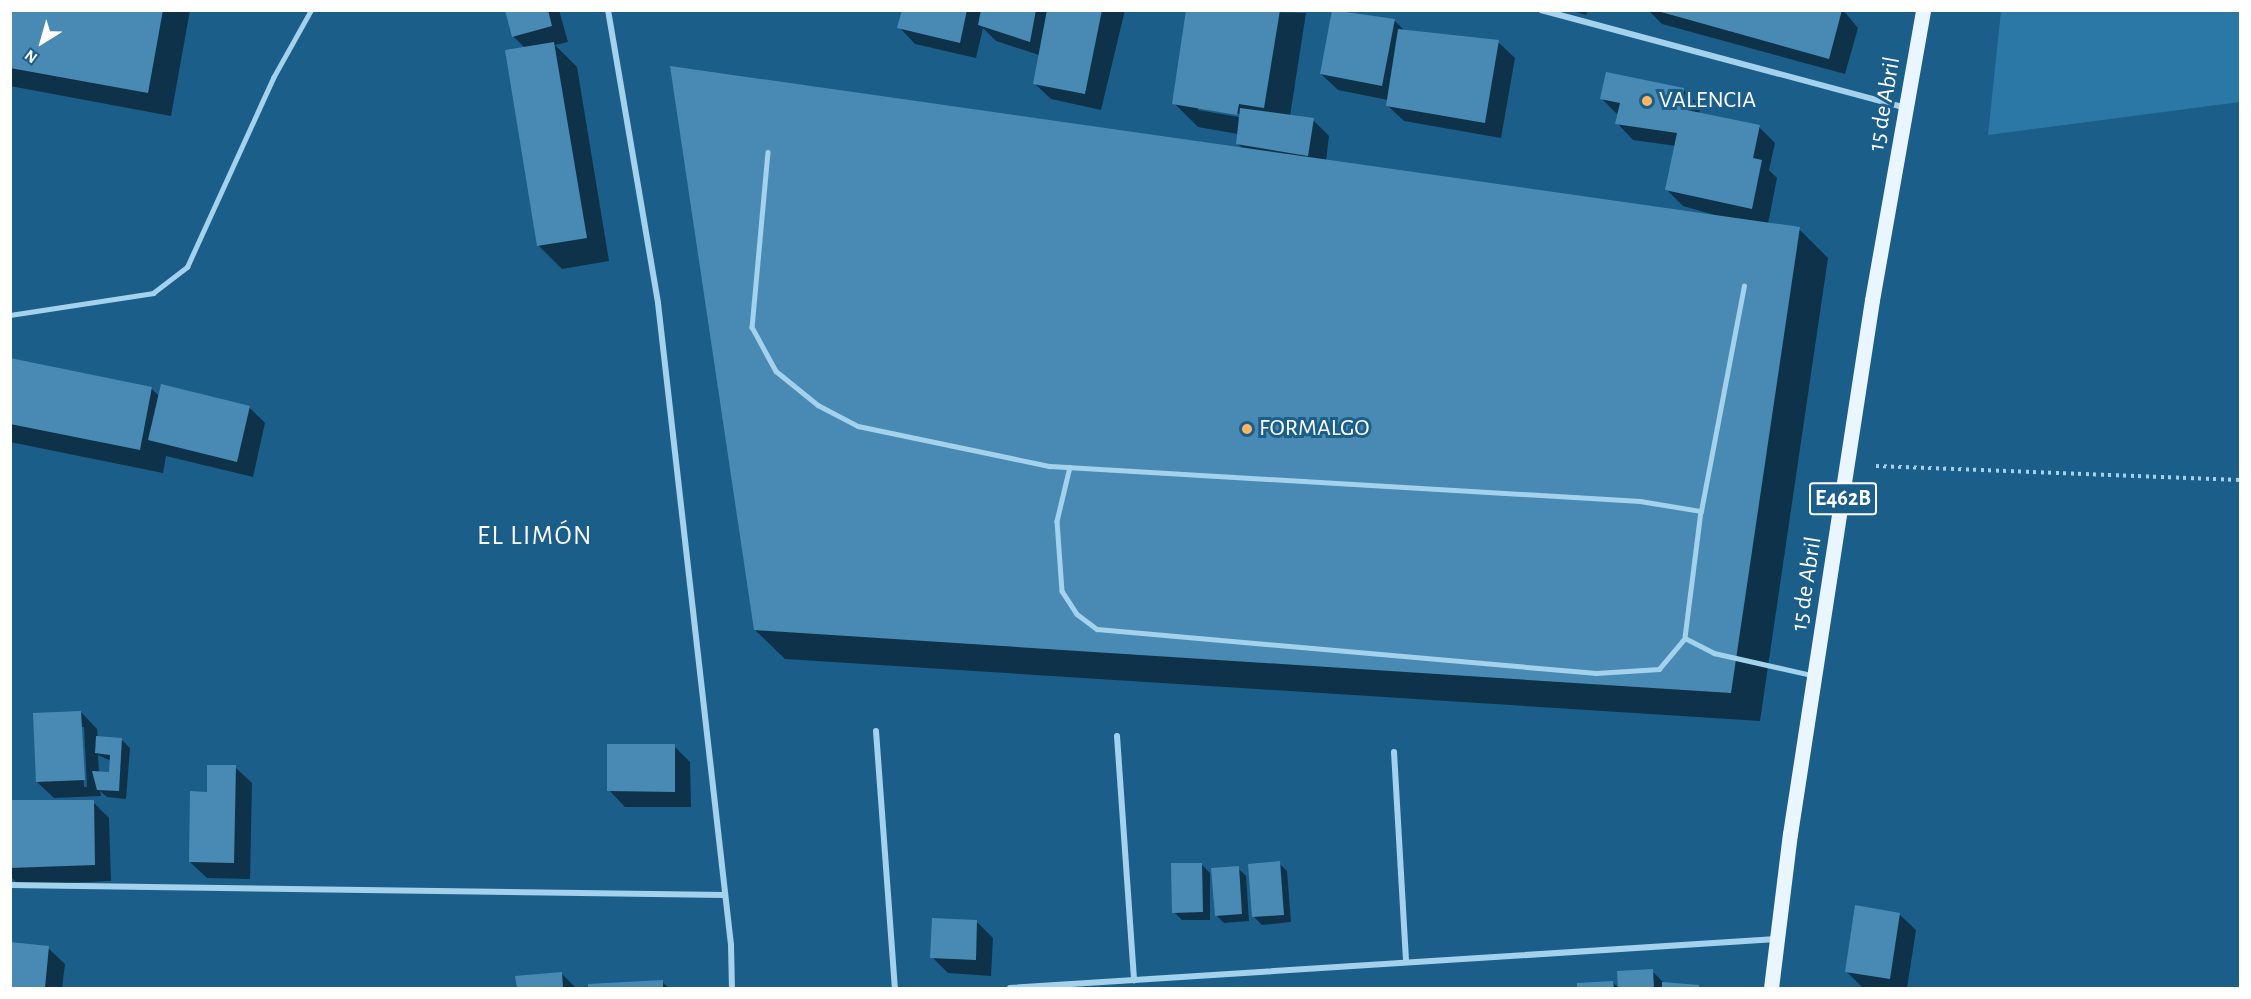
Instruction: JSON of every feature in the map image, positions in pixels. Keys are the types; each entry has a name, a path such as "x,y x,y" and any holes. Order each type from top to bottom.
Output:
{"main road":[{"name":"15 de Abril","path":"1771,988 1776,939 1872,300 1908,108 1923,10"}],"street":[{"path":"608,10 658,303 725,895 732,988"},
{"path":"1541,10 1908,108"},
{"path":"876,731 895,988"},
{"path":"1117,736 1134,980"},
{"path":"1394,752 1406,962"},
{"path":"10,885 725,895"},
{"path":"1010,988 1776,939"}],"lane":[{"path":"10,315 153,293 187,267 273,78 311,10"},
{"path":"768,152 752,327 776,371 818,405 858,426 967,451 1070,467 1640,501 1701,511"},
{"path":"1070,467 1057,521 1062,591 1077,614 1097,629 1596,673 1659,669 1685,638 1701,511 1744,286"},
{"path":"1685,638 1714,653 1815,675"}],"path":[{"path":"1848,465 2241,480"}],"shaded area":[{"path":"2001,11 2240,11 2240,102 1988,135"}],"building":[{"path":"10,10 163,10 148,93 10,68"},
{"path":"505,10 548,10 552,26 512,37"},
{"path":"902,10 967,10 960,43 897,28"},
{"path":"981,10 1036,10 1030,42 978,25"},
{"path":"1047,10 1102,10 1085,94 1033,84"},
{"path":"1186,10 1280,10 1264,108 1239,104 1237,115 1172,104"},
{"path":"1332,10 1395,19 1382,86 1320,74"},
{"path":"1654,10 1842,10 1829,59"},
{"path":"1398,29 1499,40 1485,123 1386,106"},
{"path":"554,42 587,238 537,246 505,50"},
{"name":"FORMALGO","path":"670,66 1800,227 1731,693 754,630"},
{"path":"1606,72 1684,88 1682,109 1760,125 1753,158 1762,160 1752,209 1665,190 1677,133 1615,124 1620,103 1600,99"},
{"path":"1240,108 1314,118 1308,156 1236,144"},
{"path":"10,358 152,387 140,450 10,424"},
{"path":"161,384 250,406 237,462 148,440"},
{"path":"81,711 85,780 36,782 33,713"},
{"path":"96,736 122,738 119,791 97,790 92,771 109,772 110,755 95,753"},
{"path":"607,744 675,744 675,792 607,791"},
{"path":"207,765 236,765 234,863 189,862 190,791 207,792"},
{"path":"10,800 94,800 95,865 10,868"},
{"path":"1280,861 1284,915 1252,917 1248,864"},
{"path":"1171,863 1202,863 1203,912 1172,913"},
{"path":"1239,866 1242,914 1215,916 1211,868"},
{"path":"1855,905 1900,913 1890,979 1845,972"},
{"path":"932,918 977,920 976,960 930,958"},
{"path":"10,942 49,946 45,988 10,988"},
{"path":"1653,969 1654,988 1618,988 1617,971"},
{"path":"562,972 563,988 517,988 515,976"},
{"path":"663,980 663,988 588,988 588,984"},
{"path":"1613,981 1614,988 1577,988 1577,983"},
{"path":"1662,982 1699,985 1699,988 1662,988"}],"place":[{"name":"VALENCIA","path":"1647,101"},
{"name":"FORMALGO","path":"1247,429"}],"district":[{"name":"EL LIMÓN","path":"535,536"}]}
